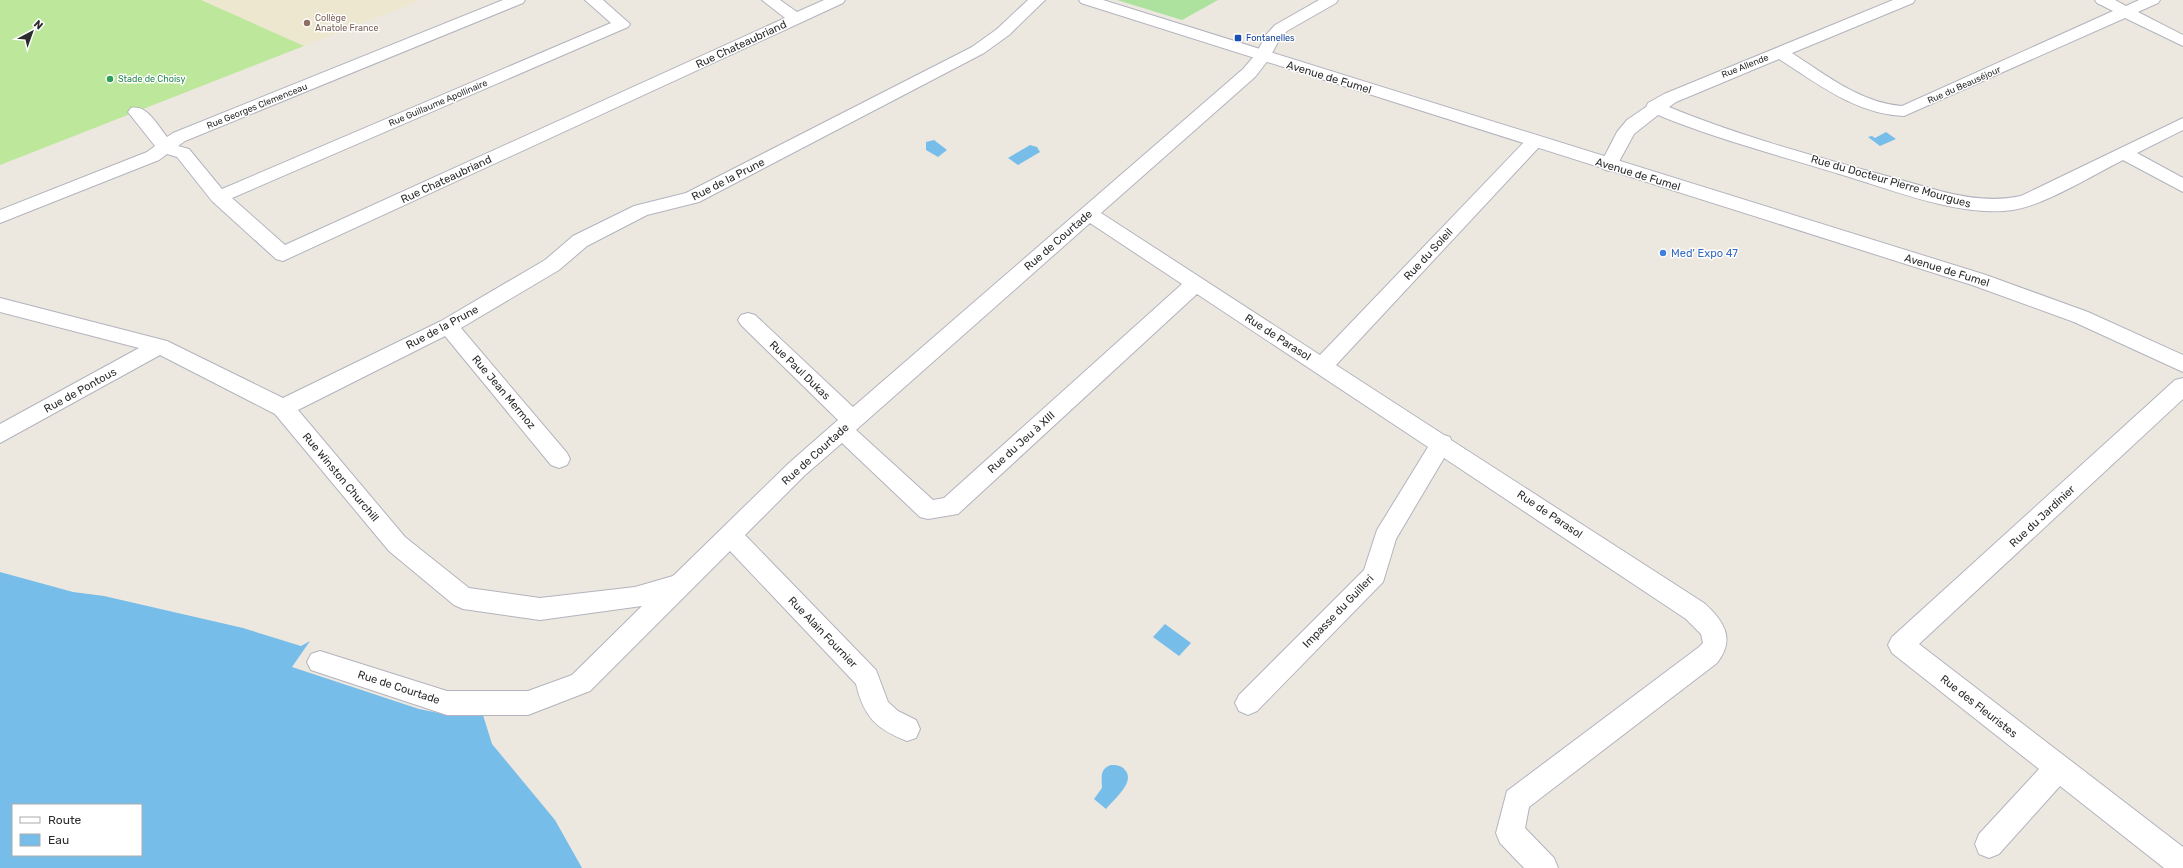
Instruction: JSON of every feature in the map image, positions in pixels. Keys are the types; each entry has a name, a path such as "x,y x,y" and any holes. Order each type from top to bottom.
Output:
{"street":[{"name":"Rue Georges Clemenceau","path":"0,217 153,156 166,148 179,137 517,0"},
{"name":"Rue Guillaume Apollinaire","path":"219,197 622,24 592,0"},
{"name":"Rue Chateaubriand","path":"770,0 796,19"},
{"name":"Rue Chateaubriand","path":"137,112 166,148 182,153 219,197 283,254 837,0"},
{"name":"Rue de la Prune","path":"283,408 448,326 552,265 580,241 642,210 692,198 978,50 1003,32 1037,0"},
{"name":"Avenue de Fumel","path":"1087,0 1609,166 2018,293 2081,317 2183,364"},
{"name":"Rue de Courtade","path":"320,662 447,703 528,703 581,683 797,468 1249,72 1263,56 1272,38 1281,28 1330,0"},
{"name":"Rue Allende","path":"1609,166 1626,132 1643,115 1654,107 1691,87 1907,0"},
{"path":"2103,0 2183,41"},
{"name":"Rue du Beauséjour","path":"1779,52 1866,105 1883,111 1904,111 2152,0"},
{"name":"Rue du Docteur Pierre Mourgues","path":"1654,107 1695,124 1935,196 1965,204 1990,207 2008,206 2027,201 2183,123"},
{"name":"Rue du Soleil","path":"1322,366 1534,142"},
{"path":"2124,153 2183,186"},
{"name":"Rue de Parasol","path":"1088,213 1695,611 1710,624 1716,638 1714,650 1517,800 1510,833 1544,868"},
{"name":"Rue du Jeu à XIII","path":"847,425 928,510 950,507 1196,283"},
{"name":"Rue Winston Churchill","path":"0,305 160,346 283,408 397,544 463,598 540,609 635,598 680,584"},
{"name":"Rue Paul Dukas","path":"748,320 847,425"},
{"name":"Rue Jean Mermoz","path":"448,326 559,459"},
{"name":"Rue de Pontous","path":"0,434 160,346"},
{"name":"Rue du Jardinier","path":"1901,645 2183,386"},
{"name":"Impasse du Guilleri","path":"1248,703 1374,575 1385,537 1442,444"},
{"name":"Rue Alain Fournier","path":"730,535 867,678 873,704 885,718 907,729"},
{"name":"Rue des Fleuristes","path":"1901,645 2183,865"},
{"path":"1989,844 2058,768"}],"shaded area":[{"name":"Collège Anatole France","path":"201,0 421,0 304,46"}],"green space":[{"name":"Stade de Choisy","path":"0,0 201,0 304,46 0,165"},
{"path":"1117,0 1218,0 1182,20"}],"water":[{"path":"1886,132 1896,139 1880,146 1868,137 1872,136 1875,138"},
{"path":"934,140 947,150 938,157 926,150 926,142"},
{"path":"1030,145 1037,147 1040,152 1018,165 1008,158"},
{"path":"0,572 73,592 104,596 243,628 301,646 310,641 292,667 419,709 444,714 483,715 492,744 555,820 582,868 0,868"},
{"path":"1165,624 1191,643 1179,656 1153,637"},
{"path":"1111,765 1122,767 1128,775 1128,780 1123,790 1106,809 1094,799 1102,788 1103,771"}],"place":[{"name":"Collège Anatole France","path":"307,23"},
{"name":"Fontanelles","path":"1238,38"},
{"name":"Stade de Choisy","path":"110,79"},
{"name":"Med' Expo 47","path":"1663,253"}]}
